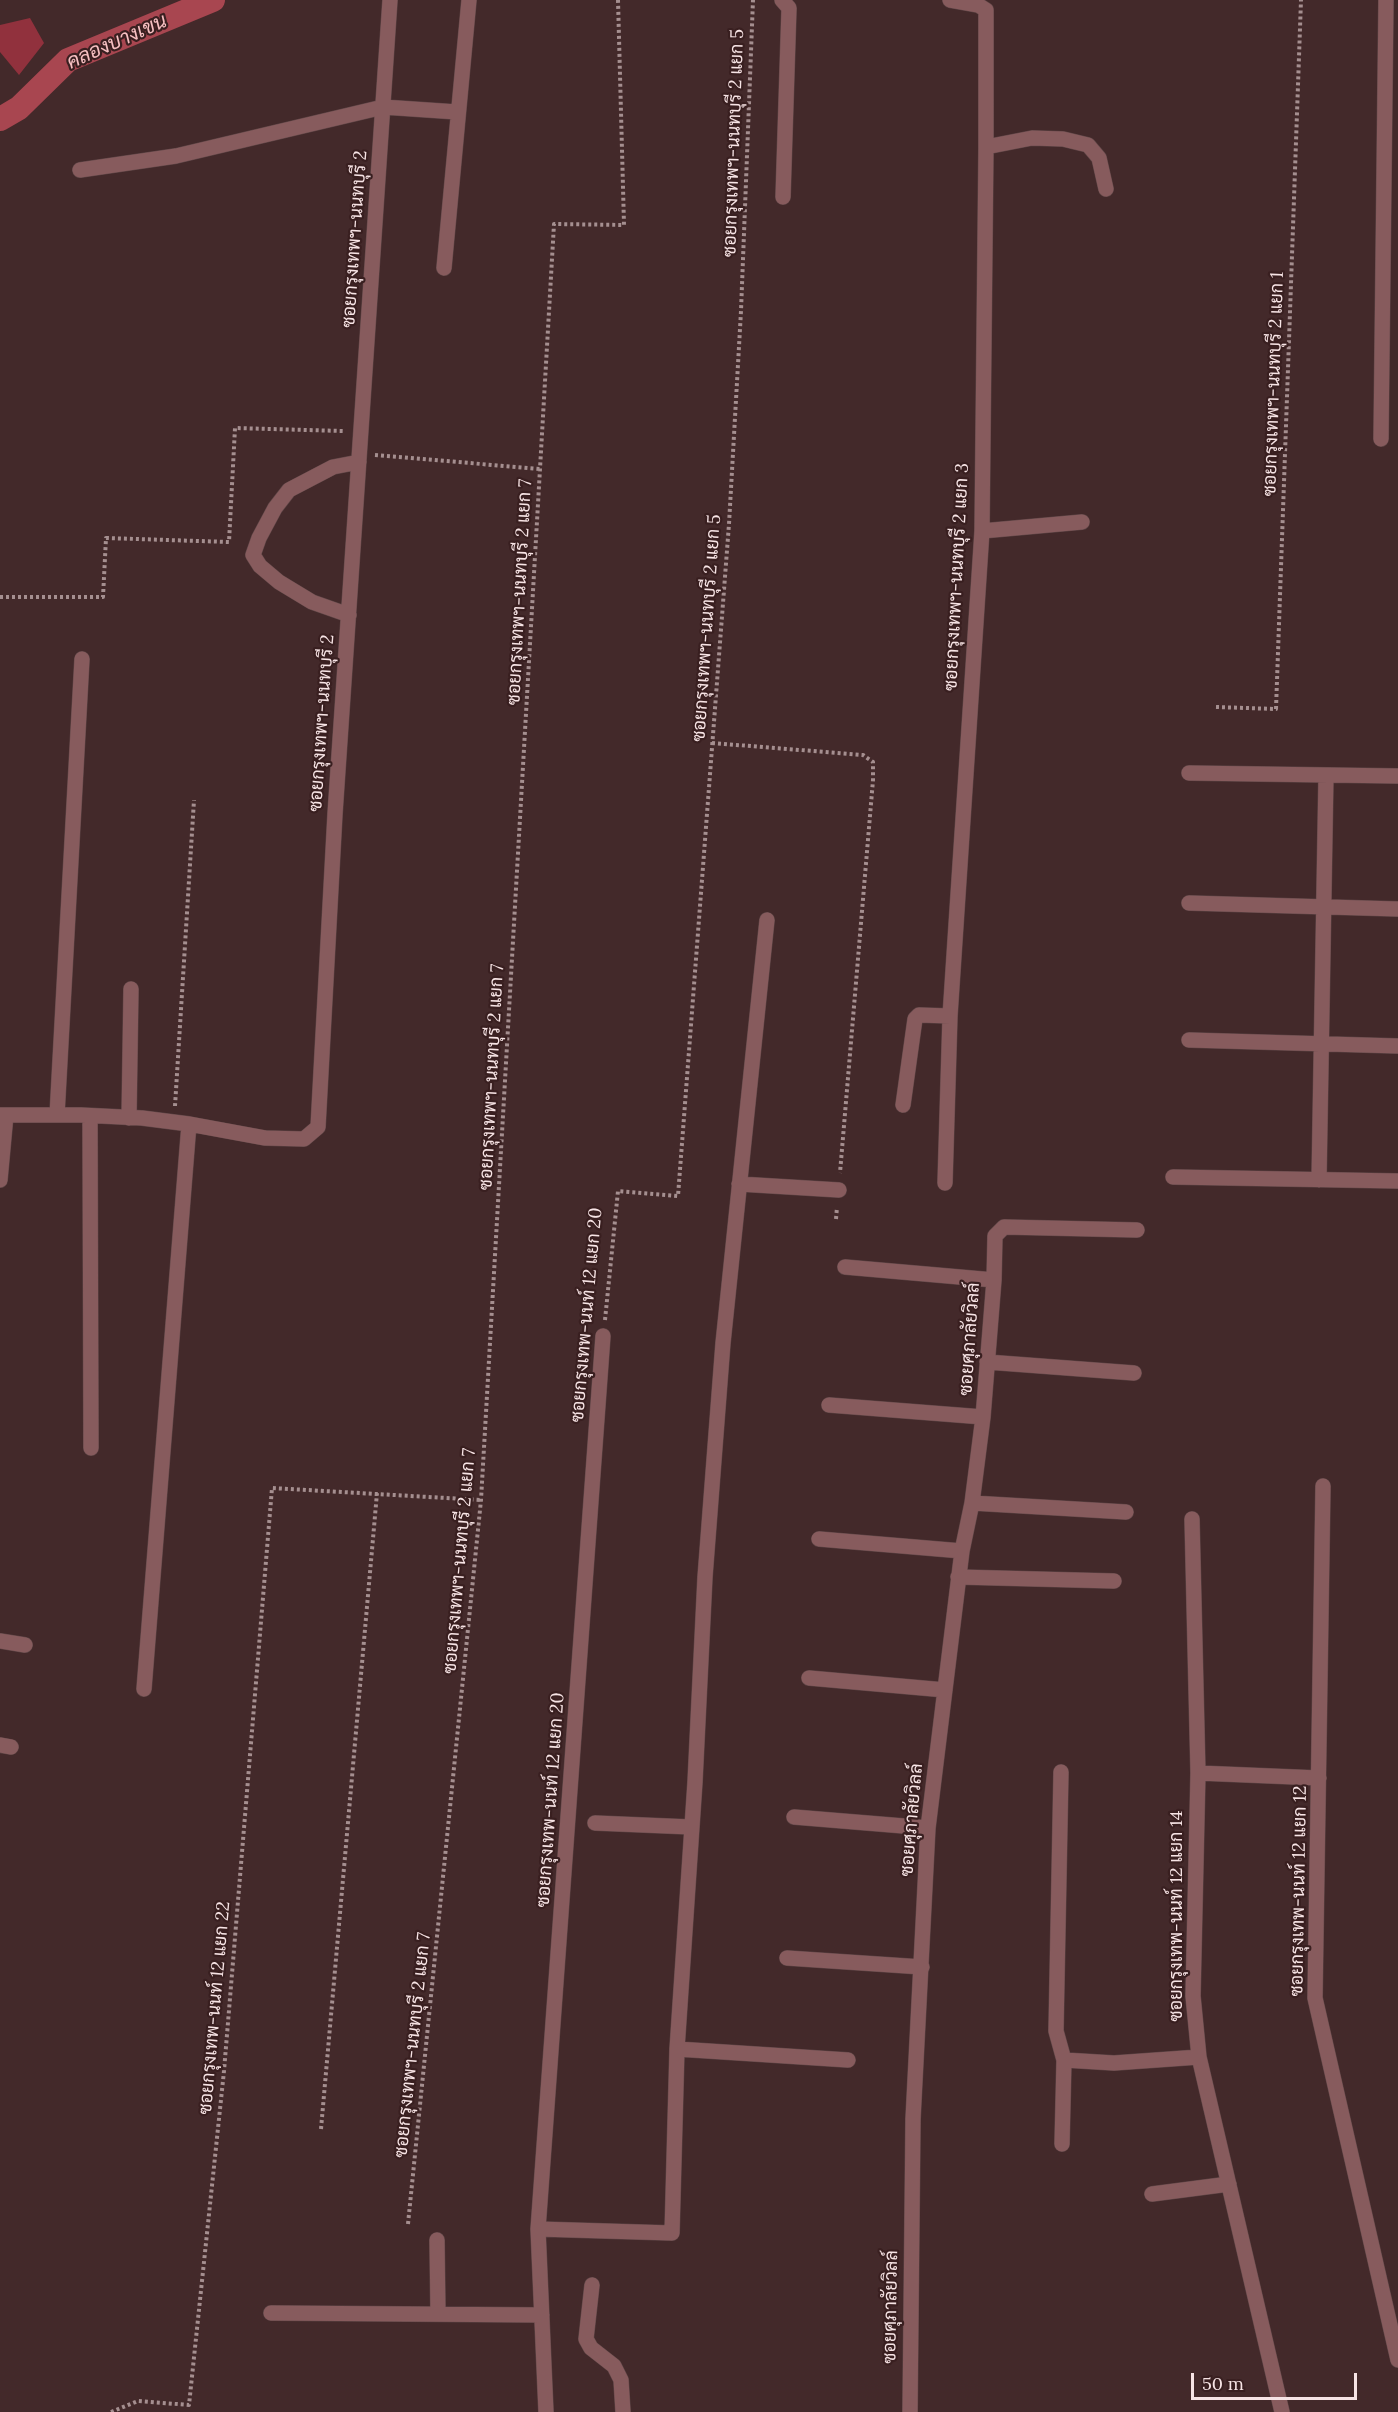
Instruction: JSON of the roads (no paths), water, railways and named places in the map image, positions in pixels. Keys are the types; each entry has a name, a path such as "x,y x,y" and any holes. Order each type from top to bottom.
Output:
{"street":[{"name":"ซอยกรุงเทพฯ-นนทบุรี 2","path":"3,1115 129,1118 181,1123 265,1138 304,1139 318,1127 335,814 390,0"},
{"path":"444,268 469,0"},
{"path":"782,0 789,8 783,197"},
{"name":"ซอยกรุงเทพฯ-นนทบุรี 2 แยก 3","path":"945,1183 950,1016 982,531 986,147 986,10 978,4 950,0"},
{"path":"1381,439 1386,0"},
{"path":"80,170 177,156 383,107 457,112"},
{"path":"986,147 1032,138 1063,139 1088,145 1099,158 1106,189"},
{"path":"349,615 312,602 279,582 260,566 253,555 275,508 289,490 333,467 359,458"},
{"path":"982,531 1082,522"},
{"path":"57,1115 82,658"},
{"path":"1189,773 1398,777"},
{"path":"1319,1180 1326,775"},
{"path":"1190,903 1398,909"},
{"path":"538,2229 672,2233 677,2049 695,1782 706,1565 723,1342 767,920"},
{"path":"129,1118 131,989"},
{"path":"903,1105 915,1018 919,1015 950,1016"},
{"path":"1189,1040 1398,1046"},
{"path":"0,1180 3,1115"},
{"path":"90,1116 91,1448"},
{"path":"144,1689 181,1123"},
{"path":"1173,1177 1398,1181"},
{"path":"739,1184 839,1190"},
{"name":"ซอยศุภาลัยวิลล์","path":"910,2412 913,2119 928,1828 958,1577 972,1503 983,1417 994,1280 995,1236 1004,1227 1137,1230"},
{"path":"845,1267 994,1280"},
{"name":"ซอยกรุงเทพ-นนท์ 12 แยก 20","path":"546,2412 538,2229 603,1336"},
{"path":"987,1362 1134,1373"},
{"path":"829,1405 983,1417"},
{"name":"ซอยกรุงเทพ-นนท์ 12 แยก 12","path":"1323,1486 1315,1998 1398,2360"},
{"path":"972,1503 1126,1512"},
{"name":"ซอยกรุงเทพ-นนท์ 12 แยก 14","path":"1192,1519 1198,1773 1193,1996 1199,2056 1281,2412"},
{"path":"819,1539 962,1551"},
{"path":"958,1577 1114,1581"},
{"path":"0,1641 25,1645"},
{"path":"809,1678 945,1690"},
{"path":"1061,1772 1056,2031 1064,2061 1062,2144"},
{"path":"1198,1773 1319,1778"},
{"path":"794,1817 928,1828"},
{"path":"595,1823 691,1827"},
{"path":"787,1958 922,1967"},
{"path":"677,2049 848,2060"},
{"path":"1064,2061 1114,2063 1199,2056"},
{"path":"1152,2194 1229,2184"},
{"path":"437,2240 438,2314"},
{"path":"592,2286 586,2339 591,2348 614,2366 618,2373 621,2380 624,2412"},
{"path":"271,2313 542,2315"}],"waterway":[{"name":"คลองบางเขน","path":"0,119 19,108 68,60 213,0"}]}
